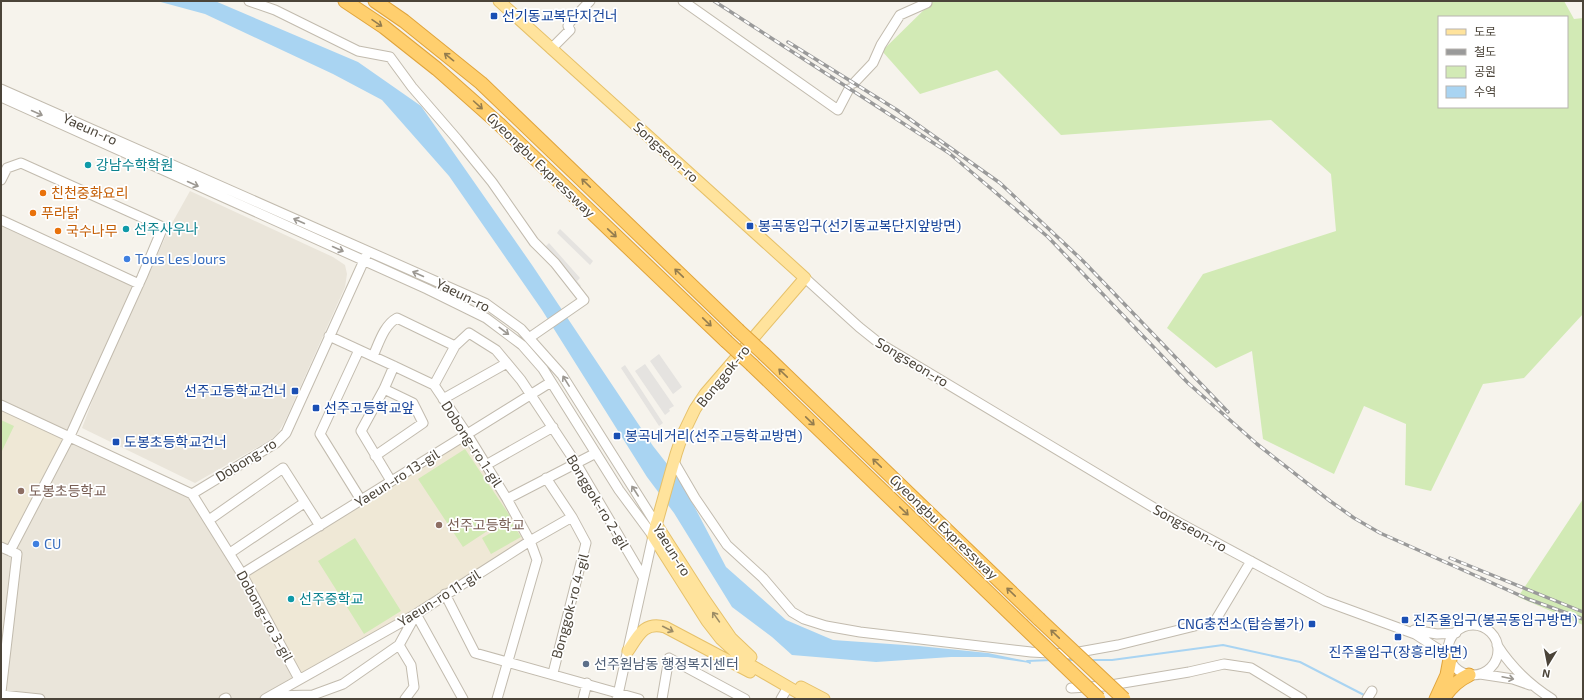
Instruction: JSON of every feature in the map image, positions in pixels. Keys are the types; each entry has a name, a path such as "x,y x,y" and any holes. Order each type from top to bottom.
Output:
{"highway":[{"name":"Gyeongbu Expressway","path":"345,1 384,27 438,69 477,104 752,365 1099,699"},
{"name":"Gyeongbu Expressway","path":"375,1 404,21 481,83 1124,699"},
{"path":"1436,699 1445,682 1449,657"},
{"path":"1443,699 1452,686 1459,680 1474,674"}],"main road":[{"name":"Songseon-ro","path":"498,1 805,278"},
{"name":"Bonggok-ro","path":"653,536 674,462 686,427 705,394 805,278"},
{"name":"Yaeun-ro","path":"656,524 731,638 753,659 780,676 824,699"},
{"name":"Yaeun-ro","path":"653,536 707,621 721,639 747,663 808,699"},
{"path":"628,651 646,628 658,625 665,627 749,671 788,687"}],"street":[{"path":"249,1 275,10 358,51 390,57 412,87 458,139 492,182 534,242 555,263 584,300 528,338"},
{"path":"551,49 570,30 568,26 570,22 590,1"},
{"path":"683,1 838,110 851,86 873,63 881,45 900,15 927,3 927,1"},
{"name":"Yaeun-ro","path":"1,89 485,304 521,329 562,375 656,524"},
{"name":"Yaeun-ro","path":"1,97 364,260 486,318 522,345 543,369 619,490 653,536"},
{"path":"1,180 7,168 21,163 163,227 139,284 70,436 10,551"},
{"path":"1,220 139,284"},
{"name":"Dobong-ro","path":"192,494 276,443 286,433 368,251"},
{"name":"Songseon-ro","path":"805,278 879,343 1176,521 1329,603 1393,625"},
{"path":"373,356 387,326 397,318 454,346"},
{"name":"Bonggok-ro 2-gil","path":"434,385 454,346 469,333 496,350 531,394 576,463 643,577"},
{"name":"Dobong-ro 1-gil","path":"329,336 434,385 507,498 530,541"},
{"path":"359,350 320,434 361,500"},
{"path":"443,399 507,363"},
{"path":"391,481 361,431 384,389 394,366"},
{"name":"Yaeun-ro 13-gil","path":"242,574 551,382"},
{"name":"Dobong-ro 1-gil","path":"375,456 423,423 413,403 384,389"},
{"path":"1,404 192,494"},
{"path":"486,465 552,427"},
{"path":"507,498 596,453"},
{"path":"674,462 695,498 727,545 762,578 792,612 804,619 833,628 1031,652 1068,654 1118,645 1215,621 1251,561"},
{"path":"209,520 283,468 320,526"},
{"path":"546,478 572,517"},
{"name":"Dobong-ro 3-gil","path":"192,494 230,553 299,679"},
{"path":"230,553 304,503"},
{"name":"Yaeun-ro 11-gil","path":"268,697 416,614 445,594 530,541 572,517"},
{"name":"Bonggok-ro 4-gil","path":"553,673 586,543 572,517"},
{"name":"Bonggok-ro","path":"618,697 653,536"},
{"path":"497,699 537,560 530,541"},
{"path":"1,547 17,554 1,693 40,699"},
{"name":"Bonggok-ro 4-gil","path":"445,594 476,652 587,683 618,697 639,699"},
{"path":"268,697 313,695 343,684 399,645 416,614"},
{"path":"416,614 463,699"},
{"path":"1393,625 1428,633 1456,633"},
{"path":"1393,625 1424,639 1449,657 1457,669 1474,674 1513,679 1535,687"},
{"path":"1449,657 1449,643 1456,633 1468,626 1481,627 1491,634 1510,664 1535,687 1552,699"},
{"path":"399,645 411,665 414,687 405,699"},
{"path":"1474,674 1487,671 1494,663 1497,656 1497,645"},
{"path":"662,699 669,658 745,699"},
{"path":"1071,688 1105,686 1189,672 1224,664 1251,668 1302,699"},
{"path":"583,699 587,683"},
{"path":"781,699 788,687"}],"shaded area":[{"path":"190,191 333,257 345,265 347,274 345,287 285,421 278,433 270,440 195,483 82,428 102,375 171,225"},
{"path":"1,220 139,284 70,436 192,494 299,679 265,699 40,699 1,695"},
{"path":"560,229 593,261 590,265 557,233"},
{"path":"549,243 580,278 577,281 581,286 578,288 545,247"},
{"path":"659,354 682,387 673,394 650,361"},
{"path":"645,364 674,406 669,409 670,411 665,415 635,371"},
{"path":"625,365 663,423 659,426 621,368"},
{"name":"도봉초등학교","path":"1,405 70,436 10,551 1,547"},
{"path":"467,434 530,541 299,679 242,574"}],"green space":[{"path":"933,1 1564,1 1574,19 1583,18 1583,314 1524,378 1483,384 1431,491 1405,485 1406,424 1364,406 1334,474 1263,439 1252,351 1216,368 1167,328 1203,274 1336,231 1331,174 1271,120 1061,135 997,70 920,94 882,51"},
{"path":"1,420 14,426 1,453"},
{"path":"465,449 510,516 463,547 418,479"},
{"path":"1583,499 1583,625 1518,597"},
{"path":"511,521 521,537 491,554 482,538"},
{"path":"355,538 401,611 364,634 318,561"}],"water":[{"path":"157,1 215,1 358,62 421,106 532,265 653,446 682,483 726,567 786,620 833,640 919,646 988,653 1027,661 1030,663 988,657 951,657 876,662 792,655 772,637 732,607 674,513 647,477 542,310 449,176 382,100 333,74 205,14"}],"waterway":[{"path":"1090,660 1112,660 1223,645 1300,662 1366,696"},
{"path":"1030,663 1027,661 1052,660"},
{"path":"1066,660 1076,660"}],"railway":[{"path":"714,1 949,153 1048,237 1188,383 1257,444 1330,501 1354,518 1380,533 1528,599 1583,619"},
{"path":"788,42 897,110 1000,183 1083,261 1228,412"},
{"path":"1450,558 1583,612"}],"place":[{"name":"선기동교복단지건너","path":"494,16"},
{"name":"강남수학학원","path":"88,165"},
{"name":"친천중화요리","path":"43,193"},
{"name":"푸라닭","path":"33,213"},
{"name":"봉곡동입구(선기동교복단지앞방면)","path":"750,226"},
{"name":"선주사우나","path":"126,229"},
{"name":"국수나무","path":"58,231"},
{"name":"Tous Les Jours","path":"127,259"},
{"name":"선주고등학교건너","path":"295,391"},
{"name":"선주고등학교앞","path":"316,408"},
{"name":"봉곡네거리(선주고등학교방면)","path":"617,436"},
{"name":"도봉초등학교건너","path":"116,442"},
{"name":"도봉초등학교","path":"21,491"},
{"name":"선주고등학교","path":"439,525"},
{"name":"CU","path":"36,544"},
{"name":"선주중학교","path":"291,599"},
{"name":"진주울입구(봉곡동입구방면)","path":"1405,620"},
{"name":"CNG충전소(탑승불가)","path":"1312,624"},
{"name":"진주울입구(장흥리방면)","path":"1398,637"},
{"name":"선주원남동 행정복지센터","path":"586,664"}]}
